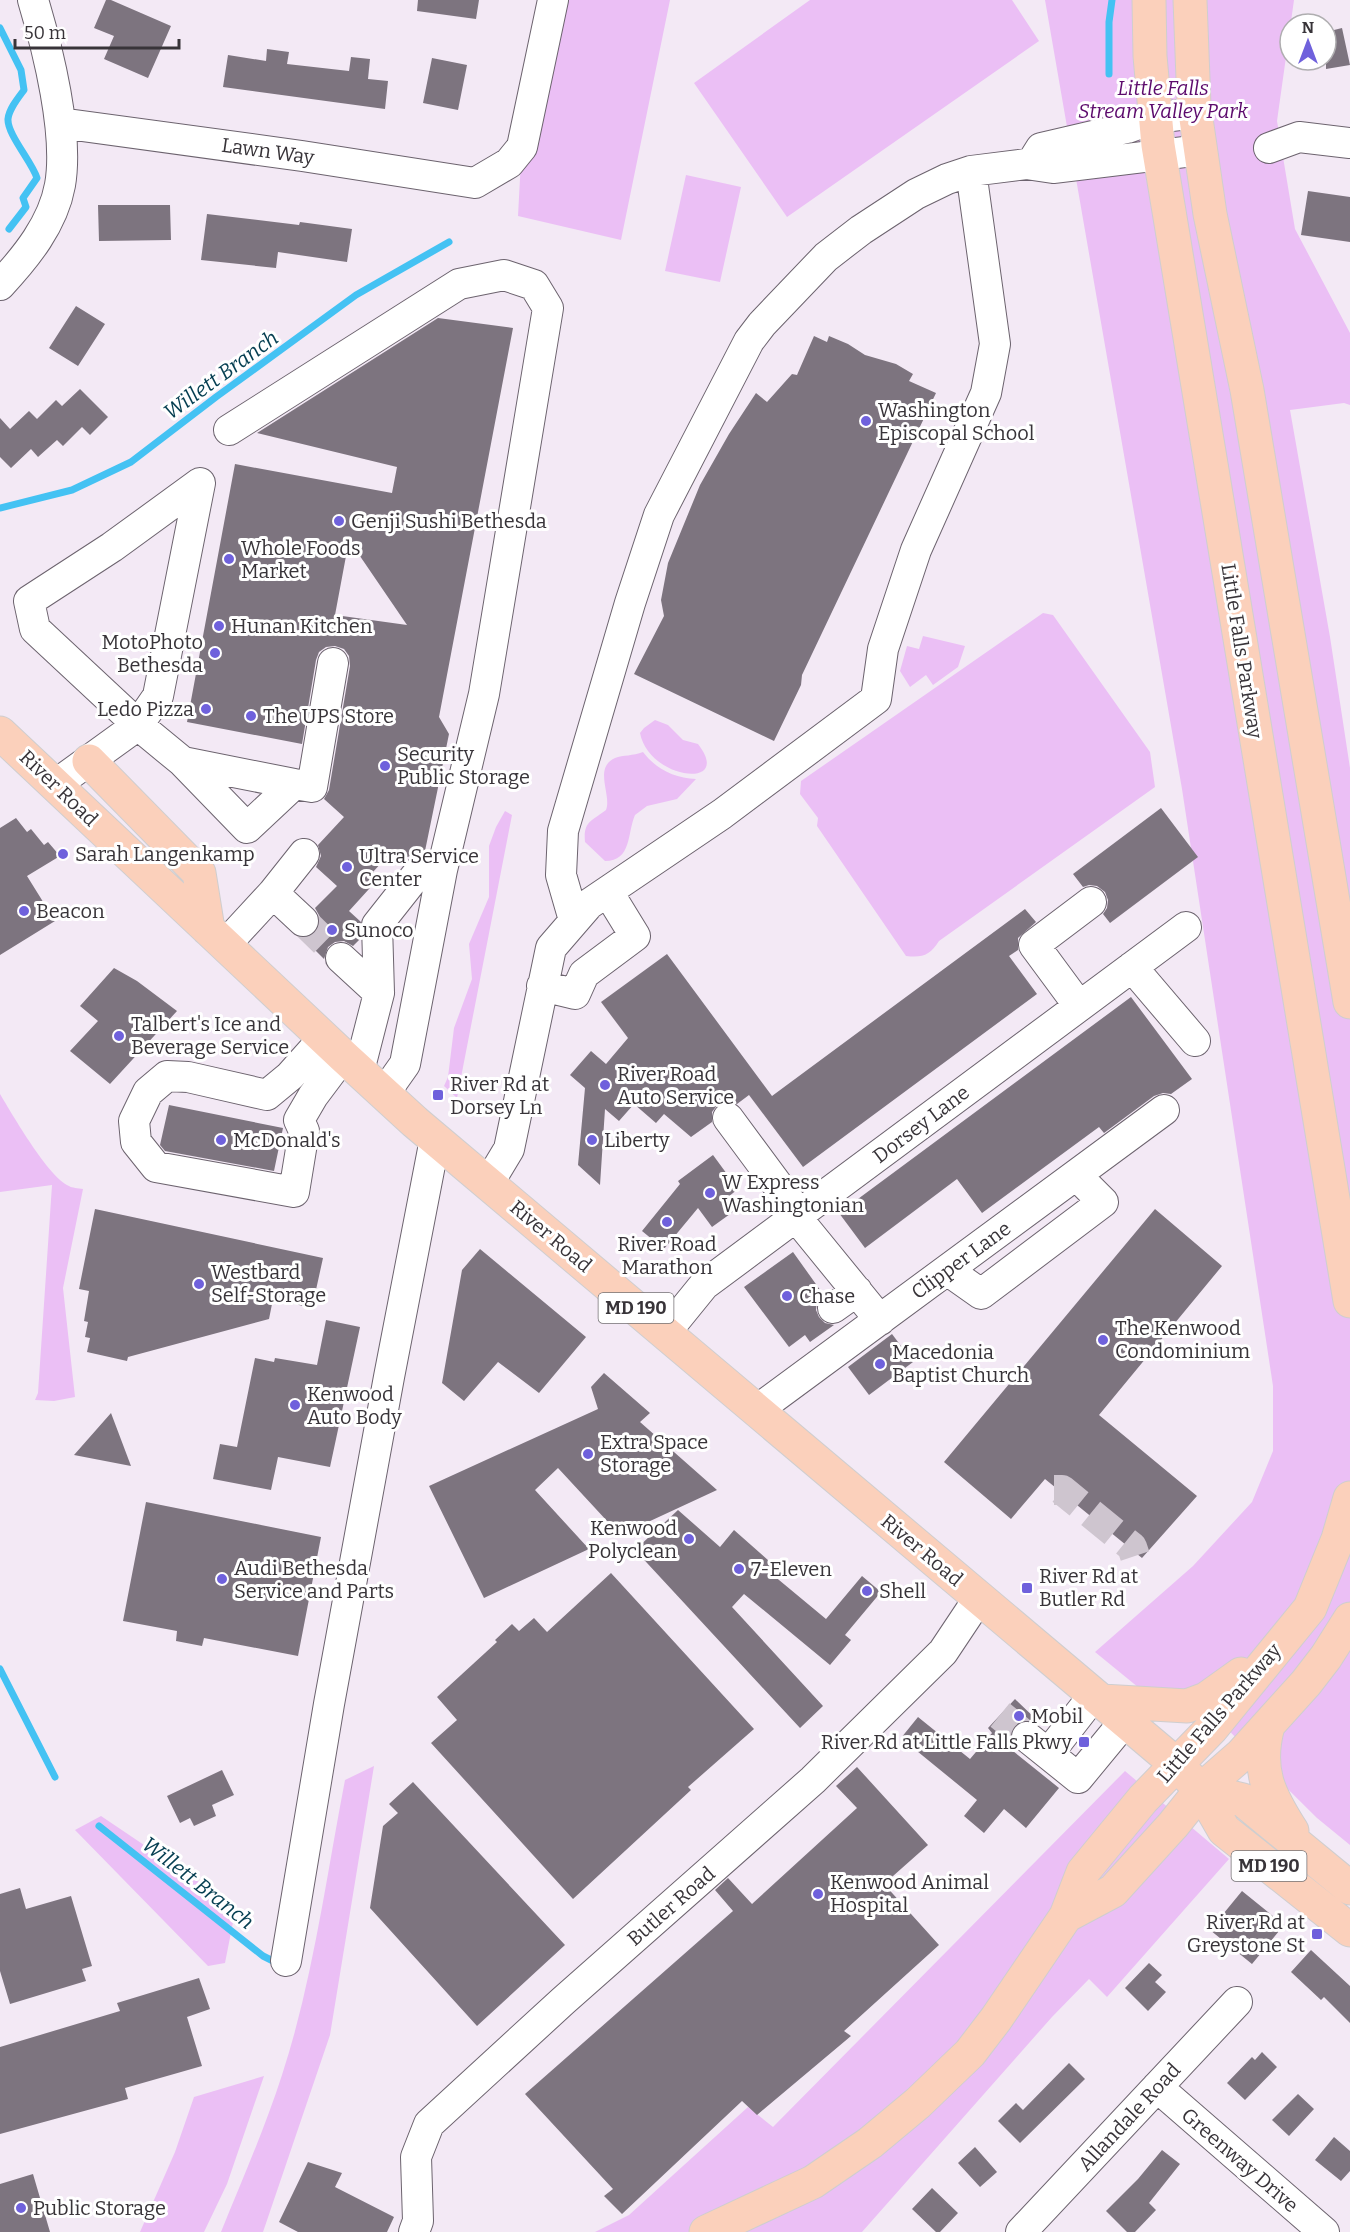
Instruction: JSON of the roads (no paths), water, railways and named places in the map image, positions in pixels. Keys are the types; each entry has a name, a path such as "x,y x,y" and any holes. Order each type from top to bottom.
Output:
{"main road":[{"name":"Little Falls Parkway","path":"1149,0 1150,56 1160,154 1350,1300"},
{"path":"1190,0 1196,113 1210,214 1249,402 1350,1002"},
{"name":"River Road","path":"0,732 386,1096 1176,1764 1201,1790 1224,1830 1346,1925"},
{"path":"89,761 199,873 217,937"},
{"name":"Little Falls Parkway","path":"706,2232 813,2182 870,2143 918,2103 970,2053 1066,1916 1083,1872 1143,1799 1212,1728 1310,1608 1338,1539 1350,1498"},
{"name":"Little Falls Parkway","path":"1066,1916 1113,1891 1173,1825 1201,1790 1268,1726 1313,1674 1350,1619"},
{"path":"1107,1706 1178,1707 1196,1703 1206,1699 1277,1649"},
{"path":"1268,1726 1263,1752 1265,1780 1277,1808 1305,1852"},
{"name":"MD 190","path":"1201,1790 1243,1800 1350,1888"}],"street":[{"path":"0,285 39,237 55,203 60,185 60,123 33,0"},
{"name":"Lawn Way","path":"60,123 302,156 475,183 509,163 522,147 553,0"},
{"path":"1031,164 1041,148 1127,128 1155,118 1196,113"},
{"path":"1269,148 1299,137 1350,143"},
{"path":"574,920 561,875 563,831 630,603 659,515 749,341 762,324 826,257 861,230 916,194 947,179 971,171 1031,164 1053,168 1201,150"},
{"path":"489,1184 509,1149 551,948 589,904 722,814 876,699 883,649 916,550 986,393 995,344 971,171"},
{"path":"229,430 459,284 504,275 534,285 548,308 484,694 442,870 405,1064 386,1096"},
{"path":"55,785 138,725 158,696 200,483 112,547 29,601 35,629 138,725 183,762 248,828 294,784"},
{"path":"183,762 312,787 333,663"},
{"path":"217,937 273,893 304,854"},
{"path":"342,1055 290,1076 267,1095 188,1077 167,1076 148,1092 134,1121 136,1142 156,1167 294,1192 304,1131 299,1120 342,1055 379,993 377,925 422,868 442,870"},
{"path":"542,986 575,994 584,974 635,936 608,892"},
{"path":"273,893 303,921"},
{"path":"1079,1006 1034,945 1091,902"},
{"name":"Dorsey Lane","path":"665,1333 704,1285 1186,927"},
{"path":"341,958 379,993"},
{"path":"1132,967 1195,1041"},
{"name":"Clipper Lane","path":"757,1410 1164,1110"},
{"path":"728,1118 797,1216 845,1300 880,1320"},
{"path":"286,1961 328,1704 435,1139"},
{"path":"947,1270 981,1294 1103,1202 1076,1175"},
{"name":"Butler Road","path":"414,2232 418,2221 416,2157 429,2124 572,1993 813,1780 944,1652 979,1598"},
{"path":"1107,1706 1077,1778 1038,1746 1107,1706"},
{"name":"Allandale Road","path":"1021,2232 1237,2002"},
{"name":"Greenway Drive","path":"1157,2087 1323,2232"}],"waterway":[{"path":"1109,74 1109,22 1112,0"},
{"path":"0,28 21,70 24,90 10,111 9,125 37,178 23,198 26,207 9,229"},
{"name":"Willett Branch","path":"0,508 72,490 131,462 356,295 449,242"},
{"name":"Willett Branch","path":"0,1669 55,1777"},
{"name":"Willett Branch","path":"99,1826 263,1956 277,1963"}],"tunnel":[{"path":"303,921 341,958"},
{"path":"1054,1490 1062,1490 1132,1547 1135,1556"},
{"path":"1000,1715 1027,1737"}],"place":[{"name":"Washington Episcopal School","path":"866,421"},
{"name":"Genji Sushi Bethesda","path":"339,521"},
{"name":"Whole Foods Market","path":"229,559"},
{"name":"Hunan Kitchen","path":"219,626"},
{"name":"MotoPhoto Bethesda","path":"215,653"},
{"name":"Ledo Pizza","path":"206,709"},
{"name":"The UPS Store","path":"251,716"},
{"name":"Security Public Storage","path":"385,766"},
{"name":"Sarah Langenkamp","path":"63,854"},
{"name":"Ultra Service Center","path":"347,867"},
{"name":"Beacon","path":"24,911"},
{"name":"Sunoco","path":"332,930"},
{"name":"Talbert's Ice and Beverage Service","path":"119,1036"},
{"name":"River Road Auto Service","path":"605,1085"},
{"name":"River Rd at Dorsey Ln","path":"438,1095"},
{"name":"McDonald's","path":"221,1140"},
{"name":"Liberty","path":"592,1140"},
{"name":"W Express Washingtonian","path":"710,1193"},
{"name":"River Road Marathon","path":"667,1222"},
{"name":"Westbard Self-Storage","path":"199,1284"},
{"name":"Chase","path":"787,1296"},
{"name":"The Kenwood Condominium","path":"1103,1340"},
{"name":"Macedonia Baptist Church","path":"880,1364"},
{"name":"Kenwood Auto Body","path":"295,1405"},
{"name":"Extra Space Storage","path":"588,1454"},
{"name":"Kenwood Polyclean","path":"689,1539"},
{"name":"7-Eleven","path":"739,1569"},
{"name":"Audi Bethesda Service and Parts","path":"222,1579"},
{"name":"River Rd at Butler Rd","path":"1027,1588"},
{"name":"Shell","path":"867,1591"},
{"name":"Mobil","path":"1019,1716"},
{"name":"River Rd at Little Falls Pkwy","path":"1084,1742"},
{"name":"Kenwood Animal Hospital","path":"818,1894"},
{"name":"River Rd at Greystone St","path":"1317,1934"},
{"name":"Public Storage","path":"21,2208"}],"park label":[{"name":"Little Falls Stream Valley Park","path":"1163,100"}]}
